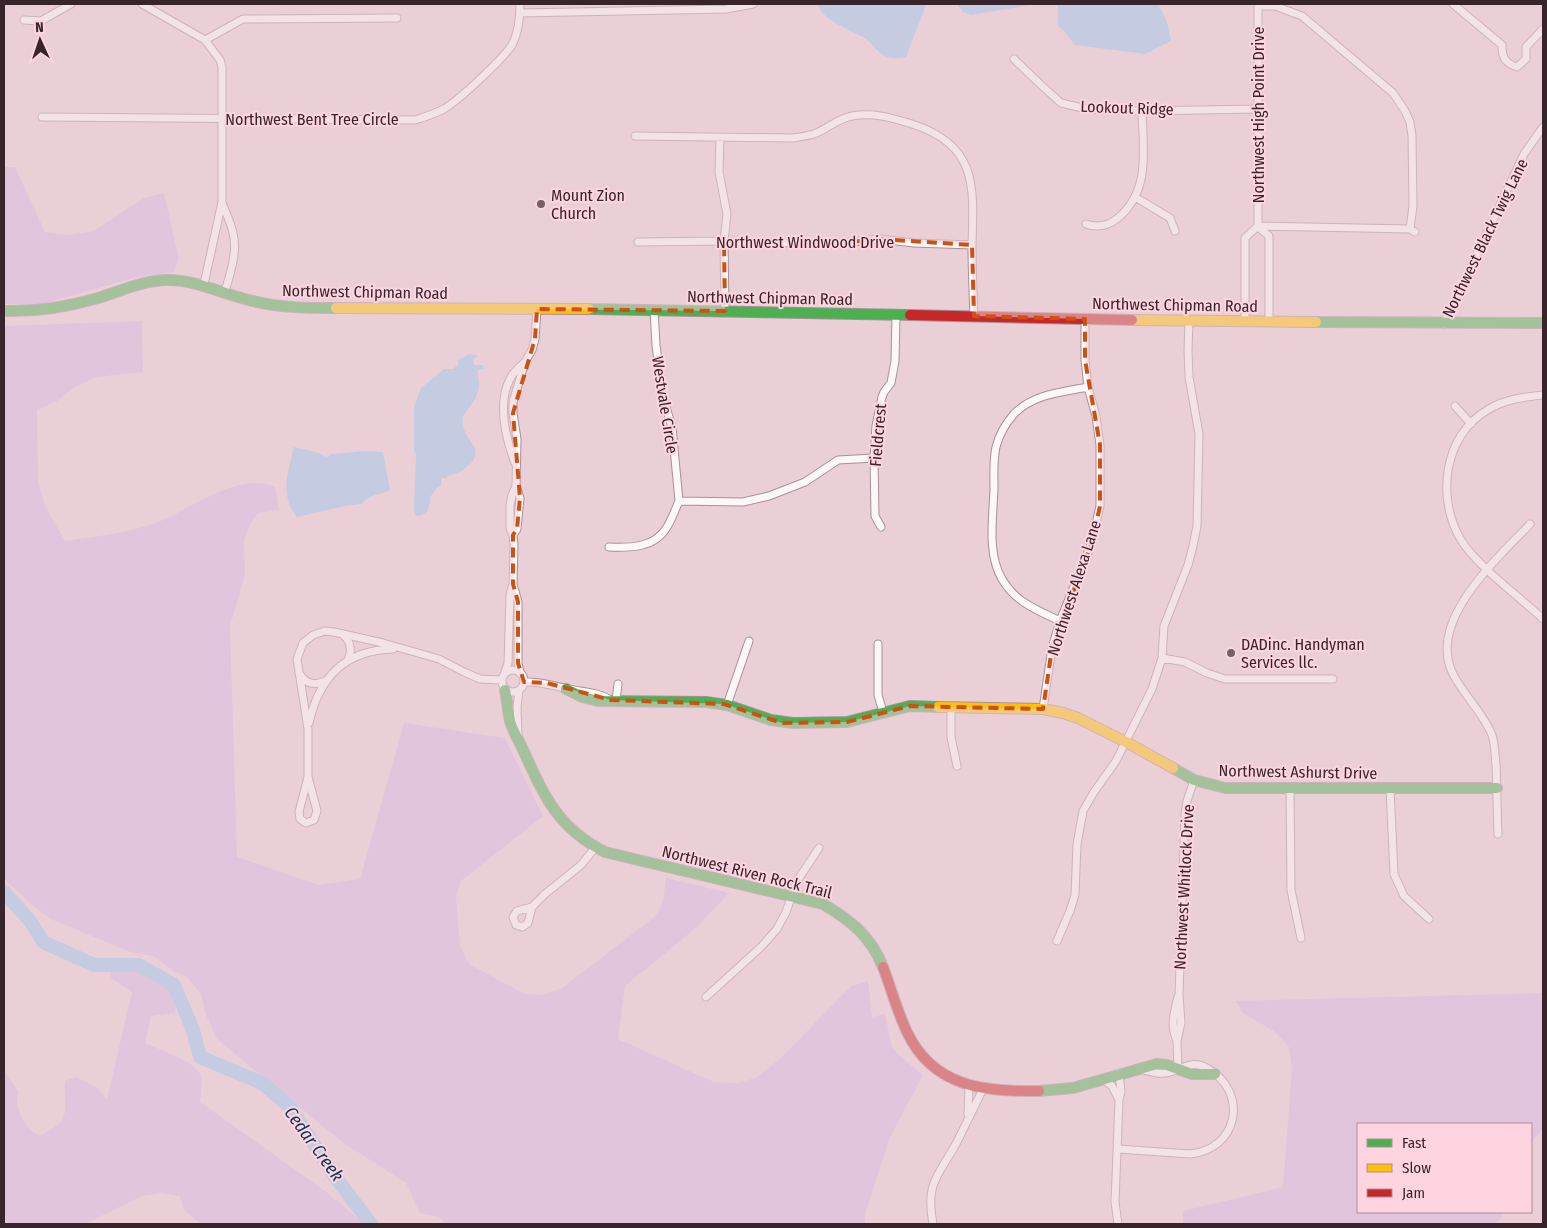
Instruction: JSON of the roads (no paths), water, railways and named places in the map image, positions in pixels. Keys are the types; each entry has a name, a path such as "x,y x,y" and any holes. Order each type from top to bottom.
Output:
{"street":[{"path":"24,20 41,21 71,4"},
{"path":"142,4 205,40 220,60 222,67 222,202 204,284"},
{"name":"Northwest Bent Tree Circle","path":"42,117 415,120 446,108 504,55 519,28 520,4"},
{"path":"520,13 626,7 726,9 753,4"},
{"path":"1453,4 1502,45 1502,56 1507,64 1517,67 1526,58 1526,47 1543,29"},
{"path":"1258,5 1275,6 1302,16 1399,100 1410,122 1412,136 1413,206 1412,230 1258,226"},
{"name":"Northwest High Point Drive","path":"1245,322 1245,238 1258,226 1258,5"},
{"path":"205,40 243,19 398,18"},
{"name":"Lookout Ridge","path":"1014,58 1061,103 1087,109 1142,111 1258,109"},
{"path":"1086,224 1096,228 1112,223 1125,212 1142,182 1144,161 1142,111"},
{"path":"635,136 792,138 814,134 850,116 870,114 892,118 926,129 946,141 962,157 970,175 974,204 972,245 974,316"},
{"name":"Northwest Black Twig Lane","path":"1444,324 1524,154 1543,127"},
{"path":"720,137 719,172 727,214 724,241 725,312"},
{"path":"1134,197 1170,218 1175,231"},
{"path":"222,202 233,231 234,244 234,260 225,292"},
{"name":"Northwest High Point Drive","path":"1258,226 1269,236 1269,322"},
{"name":"Northwest Windwood Drive","path":"638,242 724,241 830,244 879,239 914,243 972,245"},
{"name":"Northwest Chipman Road","path":"4,312 36,312 55,309 140,284 156,281 189,281 204,284 238,297 268,304 314,308 654,310 1245,322 1543,323"},
{"path":"503,685 508,664 510,595 513,584 513,535 510,528 510,506 516,486 516,466 510,449 504,408 506,390 510,379 516,370 526,362 536,339 537,309"},
{"name":"Westvale Circle","path":"654,310 662,394 672,427 679,501"},
{"name":"Fieldcrest","path":"881,527 875,516 874,458 878,412 884,392 891,383 895,361 896,316"},
{"name":"Northwest Alexa Lane","path":"1043,709 1052,648 1060,621 1092,542 1099,512 1099,431 1088,387 1085,360 1085,319"},
{"path":"1057,941 1075,895 1077,844 1083,811 1116,761 1152,689 1162,658 1164,626 1188,564 1197,526 1199,434 1190,376 1188,351 1189,321"},
{"path":"1060,621 1016,598 1001,579 997,569 993,546 994,456 1000,436 1014,414 1024,406 1044,396 1088,387"},
{"path":"1543,395 1508,400 1487,410 1471,424 1453,448 1447,471 1446,494 1452,523 1462,542 1488,569 1543,618"},
{"path":"1455,406 1471,424"},
{"path":"609,547 627,548 643,546 654,540 666,529 679,501 743,502 769,496 805,482 838,460 874,458"},
{"path":"1498,834 1493,736 1452,673 1447,650 1450,626 1474,584 1530,524"},
{"path":"308,777 317,811 314,820 306,823 300,819 299,812 308,777 308,728 298,670 298,653 308,638 325,631 400,648 438,659 480,679 503,685 513,692 522,687 524,677 520,672 518,663 518,602 513,584"},
{"path":"342,634 349,644 348,660"},
{"path":"727,705 749,641"},
{"path":"878,644 878,695 883,712"},
{"path":"308,728 313,705 326,680 334,671 348,660 372,650 400,648"},
{"path":"1162,658 1184,662 1225,679 1333,679"},
{"path":"298,670 303,680 307,682 316,684 326,680"},
{"path":"505,672 512,670 520,672"},
{"name":"Northwest Ashurst Drive","path":"524,682 538,682 566,689 581,698 600,702 614,700 706,702 727,705 749,714 782,723 846,722 910,706 1043,709 1078,718 1194,780 1225,788 1497,788"},
{"path":"614,700 618,684"},
{"name":"Northwest Riven Rock Trail","path":"503,685 510,725 558,817 575,835 595,848 617,856 823,904 842,914 859,927 872,942 881,959 898,1012 913,1044 928,1063 951,1080 969,1087 1000,1091 1066,1089 1120,1073 1161,1064 1170,1065 1192,1074 1215,1074"},
{"name":"Northwest Riven Rock Trail","path":"518,738 519,690"},
{"path":"951,707 951,737 957,766"},
{"name":"Northwest Whitlock Drive","path":"1178,1069 1177,1041 1181,1023 1179,995 1185,814 1194,780"},
{"path":"1290,789 1291,890 1301,938"},
{"path":"1390,789 1394,874 1404,896 1429,919"},
{"path":"532,907 581,865 595,848"},
{"path":"706,996 772,936 782,921 797,881 819,848"},
{"path":"1118,1224 1115,1202 1119,1100 1121,1092 1120,1073"},
{"path":"1118,1149 1190,1154 1198,1153 1216,1145 1231,1127 1234,1110 1228,1089 1215,1074"},
{"path":"1103,1079 1112,1086 1119,1100"},
{"path":"968,1117 969,1087"},
{"path":"933,1224 930,1206 932,1188 938,1171 957,1142 983,1089"}],"water":[{"path":"818,4 925,4 925,8 906,57 889,58 863,37 830,19 820,9"},
{"path":"957,4 1037,4 971,15 963,12"},
{"path":"1058,4 1158,4 1167,21 1171,41 1145,54 1075,45 1058,26"},
{"path":"470,354 477,355 473,359 474,365 483,365 484,369 478,370 479,385 477,395 463,416 465,431 476,452 470,465 458,473 442,478 441,486 430,497 428,510 417,516 414,509 416,454 414,451 414,407 421,388 444,369 453,369 458,365 458,360"},
{"path":"294,447 319,453 327,457 331,454 364,451 383,452 390,490 371,496 362,504 297,517 288,501 286,483"}],"waterway":[{"name":"Cedar Creek","path":"4,892 31,922 43,942 94,965 139,965 174,985 193,1030 200,1057 262,1083 290,1107 336,1178 371,1224"}],"place":[{"name":"Mount Zion Church","path":"541,204"},
{"name":"DADinc. Handyman Services llc.","path":"1231,653"}]}
